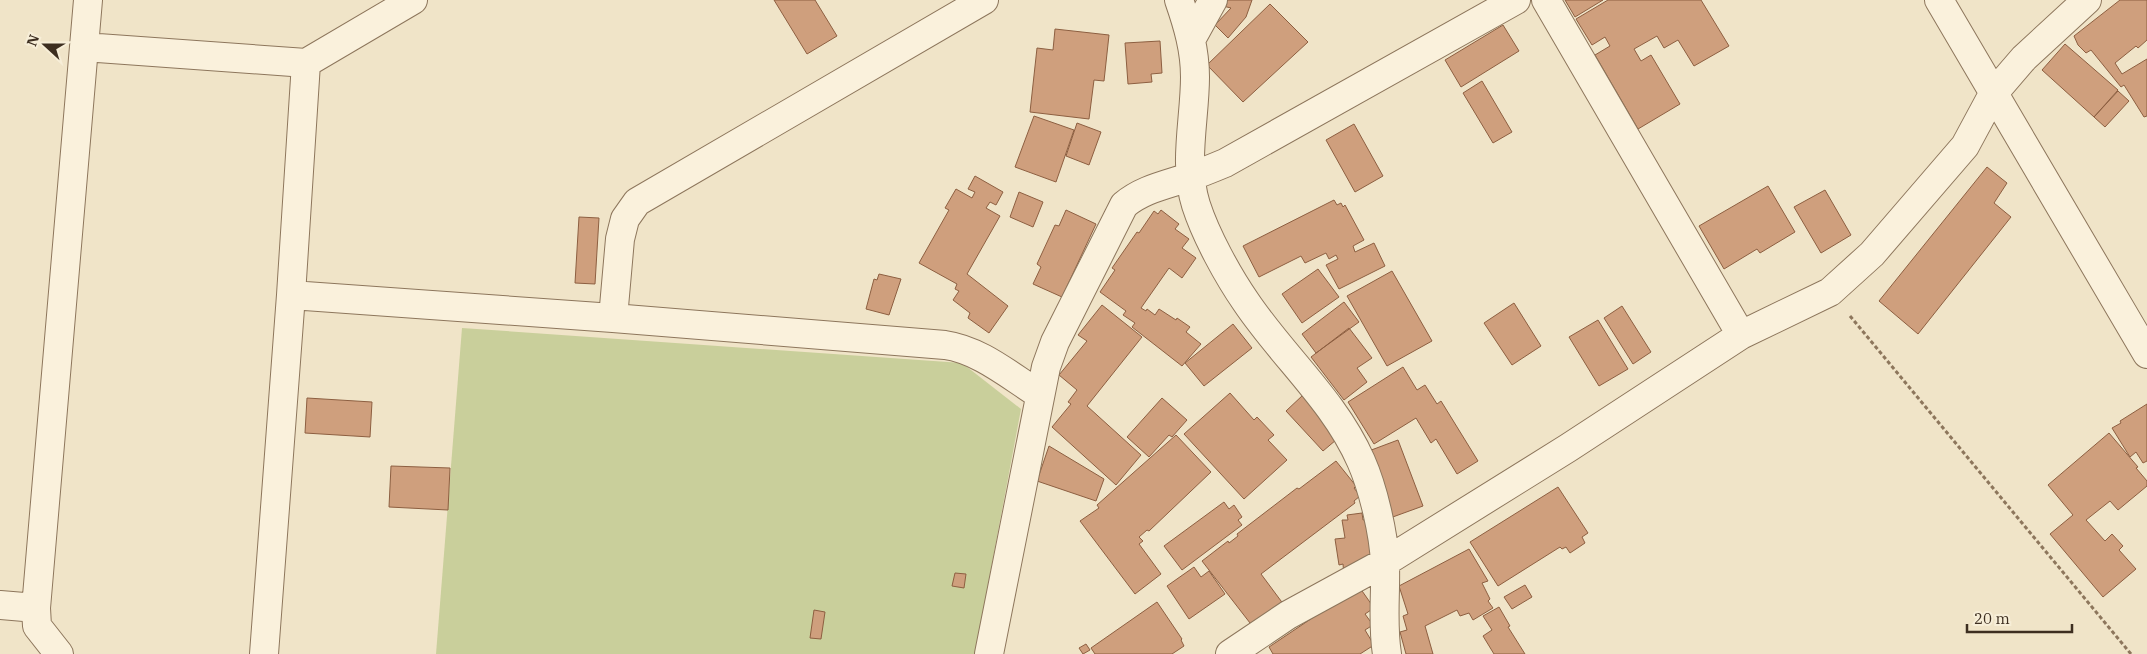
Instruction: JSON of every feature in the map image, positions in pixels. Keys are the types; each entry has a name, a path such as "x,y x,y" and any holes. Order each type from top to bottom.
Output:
{"street":[{"path":"59,654 37,626 36,608 88,0"},
{"path":"84,47 306,63 413,0"},
{"path":"613,318 620,239 625,219 636,202 984,0"},
{"path":"1179,0 1192,38 1195,77 1190,147 1191,177 1196,203 1204,226 1236,286 1247,303 1327,402 1349,435 1362,462 1374,494 1385,562 1384,633 1387,654"},
{"path":"1192,38 1213,0"},
{"path":"989,654 1039,394 1055,342 1124,205 1135,196 1149,190 1191,177 1225,163 1516,0"},
{"path":"1546,0 1741,335"},
{"path":"1939,0 2147,354"},
{"path":"1230,654 1288,614 1385,562 1568,448 1741,335 1830,292 1872,254 1965,146 1993,94 2024,58 2087,0"},
{"path":"264,654 292,295 306,63"},
{"path":"292,295 613,318 960,347 972,352 1039,394"},
{"path":"0,605 36,608"}],"path":[{"path":"1830,292 2131,654"}],"green space":[{"path":"462,328 962,363 1021,409 975,654 436,654"}],"building":[{"path":"774,0 815,0 837,36 807,54"},
{"path":"1226,0 1252,0 1246,17 1228,38 1215,25 1231,8 1223,6"},
{"path":"1565,0 1603,0 1575,17"},
{"path":"1608,0 1701,0 1729,46 1694,66 1678,40 1664,48 1657,36 1634,49 1641,61 1651,55 1680,104 1638,129 1595,55 1610,46 1605,37 1592,45 1576,19"},
{"path":"2120,0 2147,0 2147,40 2138,48 2136,46 2115,63 2122,74 2147,59 2147,116 2144,117 2124,85 2121,87 2091,50 2086,53 2078,45 2074,36"},
{"path":"1270,4 1308,42 1243,102 1207,65"},
{"path":"1503,25 1519,51 1461,87 1445,60"},
{"path":"1055,29 1109,35 1104,81 1094,80 1089,119 1030,112 1037,48 1053,50"},
{"path":"1160,41 1162,73 1151,74 1152,82 1128,84 1125,43"},
{"path":"2065,44 2118,90 2094,117 2042,70"},
{"path":"1482,81 1512,132 1493,143 1463,93"},
{"path":"2118,91 2129,101 2105,127 2094,117"},
{"path":"1034,116 1074,130 1056,182 1015,167"},
{"path":"1077,123 1101,132 1089,165 1066,156"},
{"path":"1354,124 1383,176 1355,192 1326,140"},
{"path":"1987,167 2007,183 1994,203 2011,217 1918,334 1879,301"},
{"path":"975,176 1003,192 996,205 990,202 986,208 1000,216 967,274 1008,306 989,333 968,318 970,313 953,300 959,291 955,289 957,284 919,263 949,210 945,208 956,189 972,198 975,192 968,189"},
{"path":"1768,186 1795,232 1760,253 1757,249 1724,269 1699,226"},
{"path":"1825,190 1851,235 1821,253 1794,207"},
{"path":"1019,192 1043,202 1033,227 1010,217"},
{"path":"1334,200 1337,205 1341,203 1343,207 1345,205 1364,240 1353,246 1355,252 1374,243 1385,266 1339,289 1326,265 1338,259 1336,255 1329,259 1326,253 1305,263 1301,256 1259,277 1243,246"},
{"path":"1066,210 1096,224 1062,297 1033,284 1041,267 1037,264 1055,225 1059,226"},
{"path":"1161,210 1179,224 1175,229 1189,239 1182,248 1196,258 1182,278 1169,268 1141,308 1146,311 1147,309 1155,315 1159,309 1190,327 1186,332 1201,344 1182,366 1132,327 1135,323 1123,315 1126,311 1100,292 1115,270 1112,268 1137,232 1139,233 1154,211 1158,214"},
{"path":"579,217 599,218 595,284 575,283"},
{"path":"1318,269 1339,297 1302,323 1282,294"},
{"path":"1392,271 1432,341 1387,366 1347,296"},
{"path":"879,274 901,279 889,315 866,309 874,279 877,280"},
{"path":"1344,302 1359,322 1316,353 1302,334"},
{"path":"1514,303 1541,346 1512,365 1484,323"},
{"path":"1102,305 1142,337 1087,406 1141,455 1116,485 1052,427 1071,404 1068,402 1077,390 1059,375 1087,341 1078,335"},
{"path":"1622,306 1651,352 1633,364 1604,318"},
{"path":"1598,320 1628,369 1599,386 1569,337"},
{"path":"1233,324 1252,348 1204,386 1185,363"},
{"path":"1349,328 1372,358 1357,368 1367,382 1344,400 1311,357"},
{"path":"1403,367 1417,390 1425,385 1437,404 1441,401 1478,461 1457,474 1436,439 1431,443 1416,418 1374,444 1348,402"},
{"path":"1230,393 1254,420 1257,417 1274,435 1268,440 1287,460 1244,499 1184,434"},
{"path":"1303,395 1334,429 1329,432 1336,440 1323,451 1286,411"},
{"path":"307,398 372,402 370,437 305,433"},
{"path":"1162,398 1187,420 1172,437 1169,435 1149,457 1127,437"},
{"path":"2147,404 2147,461 2143,463 2136,452 2130,457 2112,428"},
{"path":"2109,433 2138,467 2136,468 2147,481 2147,486 2118,510 2110,501 2086,520 2105,541 2112,534 2123,546 2119,550 2136,569 2103,597 2050,534 2073,515 2048,485"},
{"path":"1176,435 1211,472 1149,531 1147,530 1139,537 1143,541 1139,544 1161,574 1135,594 1080,521 1099,508 1097,505"},
{"path":"1398,440 1423,506 1390,518 1366,452"},
{"path":"1049,446 1104,479 1096,501 1037,481"},
{"path":"1336,461 1356,486 1354,488 1360,496 1354,501 1355,503 1261,574 1287,609 1257,632 1202,561 1228,541 1229,543 1238,536 1237,534 1297,488 1299,489"},
{"path":"391,466 450,468 448,510 389,507"},
{"path":"1558,487 1588,533 1582,537 1585,543 1570,553 1566,547 1562,549 1560,547 1498,586 1470,542"},
{"path":"1224,502 1229,509 1234,505 1242,517 1238,520 1242,525 1182,570 1164,546"},
{"path":"1362,513 1363,520 1369,519 1375,557 1344,576 1343,564 1339,565 1335,539 1345,538 1342,520 1348,520 1347,515"},
{"path":"1469,549 1488,581 1482,583 1490,599 1488,601 1493,608 1473,620 1469,613 1460,616 1457,610 1425,626 1433,654 1406,654 1400,632 1407,630 1403,616 1408,614 1399,586"},
{"path":"1194,567 1201,577 1209,571 1225,594 1189,619 1167,586"},
{"path":"955,573 966,574 964,588 952,586"},
{"path":"1525,585 1532,597 1512,609 1504,597"},
{"path":"1360,588 1374,608 1365,614 1373,625 1365,630 1374,645 1360,654 1273,654 1269,647"},
{"path":"1157,602 1182,639 1184,646 1172,654 1095,654 1091,648"},
{"path":"1499,607 1510,626 1508,627 1525,654 1494,654 1483,636 1492,630 1483,616"},
{"path":"814,610 825,612 821,639 810,638"},
{"path":"1086,644 1090,650 1083,654 1079,648"}]}
